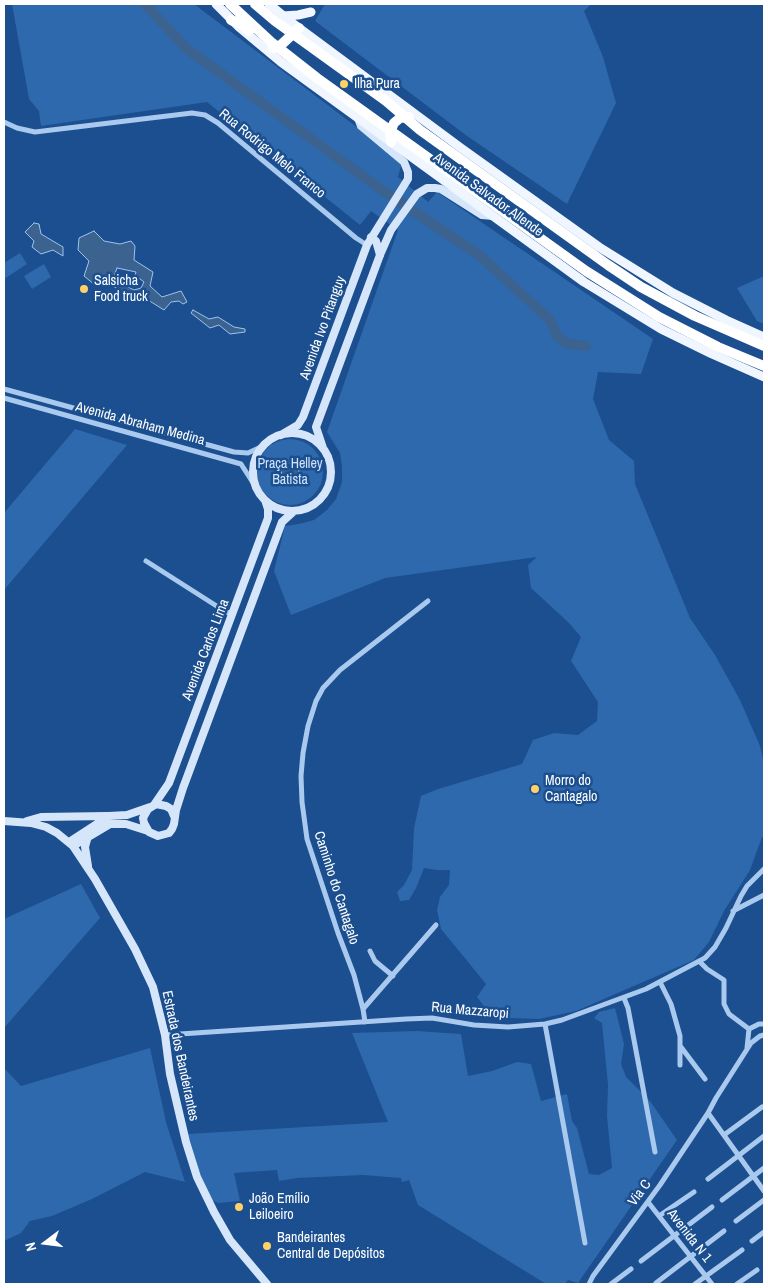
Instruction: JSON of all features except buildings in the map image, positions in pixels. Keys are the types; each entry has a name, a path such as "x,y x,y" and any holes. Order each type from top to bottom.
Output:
{"highway":[{"name":"Avenida Salvador Allende","path":"230,4 287,55 391,137 454,175 578,265 659,317 764,366"},
{"name":"Avenida Salvador Allende","path":"255,4 269,16 292,29 404,117 608,266 668,302 728,332 764,346"},
{"path":"232,20 243,25 268,46 278,47 292,29"},
{"path":"287,55 292,29"},
{"path":"391,137 395,121 404,117 413,118 453,147 460,148"},
{"path":"728,332 735,332 764,342"},
{"path":"744,358 747,362 764,370"}],"main road":[{"name":"Avenida Salvador Allende","path":"216,4 270,53 358,118 391,137 493,216 584,282 645,321 764,377"},
{"name":"Avenida Salvador Allende","path":"269,4 292,29 599,247 645,277 709,312 764,337"},
{"path":"292,29 293,16 311,12"}],"street":[{"name":"Rua Rodrigo Melo Franco","path":"4,122 17,128 35,132 192,113 205,116 218,123 356,238 367,245"},
{"name":"Avenida Ivo Pitanguy","path":"281,435 298,425 304,417 367,245 406,183 408,172 404,162 361,126 358,118"},
{"name":"Avenida Ivo Pitanguy","path":"322,448 316,431 318,422 380,255 391,230 419,192 426,188 436,188 482,215 493,216"},
{"path":"371,237 376,241 380,255"},
{"name":"Avenida Abraham Medina","path":"4,390 234,452 248,453 263,446"},
{"name":"Avenida Abraham Medina","path":"4,398 242,464 257,489"},
{"path":"290,433 307,436 322,448 328,457 331,478 328,489 314,505 304,510 293,512 273,506 264,500 257,489 253,468 255,459 263,446 281,435 290,433"},
{"name":"Avenida Carlos Lima","path":"149,832 144,818 169,783 268,518 268,508 264,500"},
{"name":"Avenida Carlos Lima","path":"71,844 104,826 118,823 158,836 169,833 174,824 174,816 183,788 282,522 293,512"},
{"path":"146,561 226,612 233,614"},
{"name":"Caminho do Cantagalo","path":"365,1022 354,975 307,839 302,802 301,776 303,754 308,726 316,701 323,688 340,670 428,601"},
{"path":"24,822 41,817 127,814 159,804 171,809 174,816"},
{"path":"71,844 109,816"},
{"name":"Estrada dos Bandeirantes","path":"4,821 24,822 46,827 71,844 88,868 147,973 158,1003 165,1035 170,1074 186,1142 197,1177 230,1240 267,1284"},
{"path":"88,836 86,847 88,868"},
{"name":"Rua Mazzaropi","path":"165,1035 432,1018 474,1025 508,1027 545,1024 575,1016 624,998 700,962 714,947 726,928 732,912 747,886 764,869"},
{"path":"732,912 764,895"},
{"path":"363,1009 436,925"},
{"path":"370,951 378,964 392,976"},
{"path":"700,962 724,980 723,999 725,1008 729,1014 749,1029"},
{"path":"660,982 676,1020 681,1047 680,1065"},
{"path":"624,998 628,1008 655,1152"},
{"path":"545,1024 585,1243"},
{"path":"749,1029 759,1024 764,1024"},
{"path":"748,1049 749,1029"},
{"name":"Via C","path":"589,1284 648,1202 755,1039 764,1035"},
{"path":"681,1047 705,1079"},
{"path":"724,1135 762,1107"},
{"path":"708,1113 764,1191"},
{"path":"708,1179 764,1136"},
{"path":"722,1200 764,1168"},
{"path":"659,1216 694,1192"},
{"path":"736,1221 764,1200"},
{"name":"Avenida N 1","path":"648,1202 712,1284"},
{"path":"641,1261 712,1207"},
{"path":"656,1283 724,1231"},
{"path":"752,1241 764,1232"},
{"path":"695,1284 742,1250"},
{"path":"611,1284 630,1269"},
{"path":"737,1284 757,1270"}],"green space":[{"path":"12,4 194,4 399,159 401,166 398,177 428,202 437,192 653,339 641,374 598,372 593,399 609,440 634,461 635,484 690,618 715,655 740,700 760,746 764,764 764,837 762,837 750,870 724,911 709,942 694,960 576,1011 539,1019 482,1017 487,1010 477,997 486,984 441,929 437,910 440,897 449,885 450,870 424,868 409,900 400,901 397,892 404,885 412,870 414,828 421,796 438,789 522,764 533,740 554,733 578,735 597,721 598,702 571,661 581,637 568,622 531,588 528,565 537,557 385,578 291,615 274,571 285,526 314,520 327,510 336,499 342,482 342,466 340,453 327,432 398,230 371,211 360,225 207,102 41,126 39,111 29,99"},
{"path":"325,4 591,4 584,11 603,57 616,103 567,204 467,136 315,21"},
{"path":"20,253 27,264 4,279 4,263"},
{"path":"44,264 51,277 32,289 24,276"},
{"path":"764,276 764,324 757,321 737,288"},
{"path":"75,429 127,445 4,590 4,513"},
{"name":"Praça Helley Batista","path":"283,439 297,439 309,444 318,453 323,465 321,485 314,496 297,505 283,505 271,500 262,491 257,479 257,465 262,453 271,444"},
{"path":"81,884 100,918 4,1028 4,919"},
{"path":"615,1008 624,1044 621,1064 626,1077 650,1101 677,1140 578,1283 568,1280 565,1284 546,1284 418,1205 409,1180 402,1182 401,1178 363,1175 297,1178 279,1181 277,1170 234,1173 240,1201 218,1203 212,1200 202,1180 188,1134 388,1122 352,1033 417,1031 461,1034 468,1076 492,1071 517,1062 531,1064 541,1101 567,1094 572,1121 577,1128 589,1174 599,1175 612,1168 607,1116 608,1085 602,1023 594,1018 599,1012"},
{"path":"150,1048 166,1122 185,1182 145,1172 92,1199 52,1216 30,1221 21,1233 4,1241 4,1068 21,1086"}],"shaded area":[{"path":"34,223 39,224 41,234 63,247 63,256 53,250 41,254 32,247 34,241 25,232"},
{"path":"94,231 104,241 120,244 131,241 135,246 134,260 153,272 150,286 162,297 181,291 187,302 183,304 179,301 171,302 164,310 140,295 131,298 107,282 95,285 84,276 89,261 78,250 79,238","holes":["117,268 136,272 135,275 144,282 141,288 134,290 113,279"]},
{"path":"193,310 209,319 218,317 234,327 245,329 245,332 230,334 219,325 210,328 191,313"},
{"path":"290,463 297,465 299,472 297,479 290,481 283,479 281,472 283,465"}],"waterway":[{"path":"145,4 187,49 382,190 479,255 550,320 557,336 568,344 586,346"}],"place":[{"name":"Ilha Pura","path":"344,84"},
{"name":"Salsicha Food truck","path":"84,289"},
{"name":"Morro do Cantagalo","path":"535,789"},
{"name":"João Emílio Leiloeiro","path":"239,1207"},
{"name":"Bandeirantes Central de Depósitos","path":"267,1246"}]}
